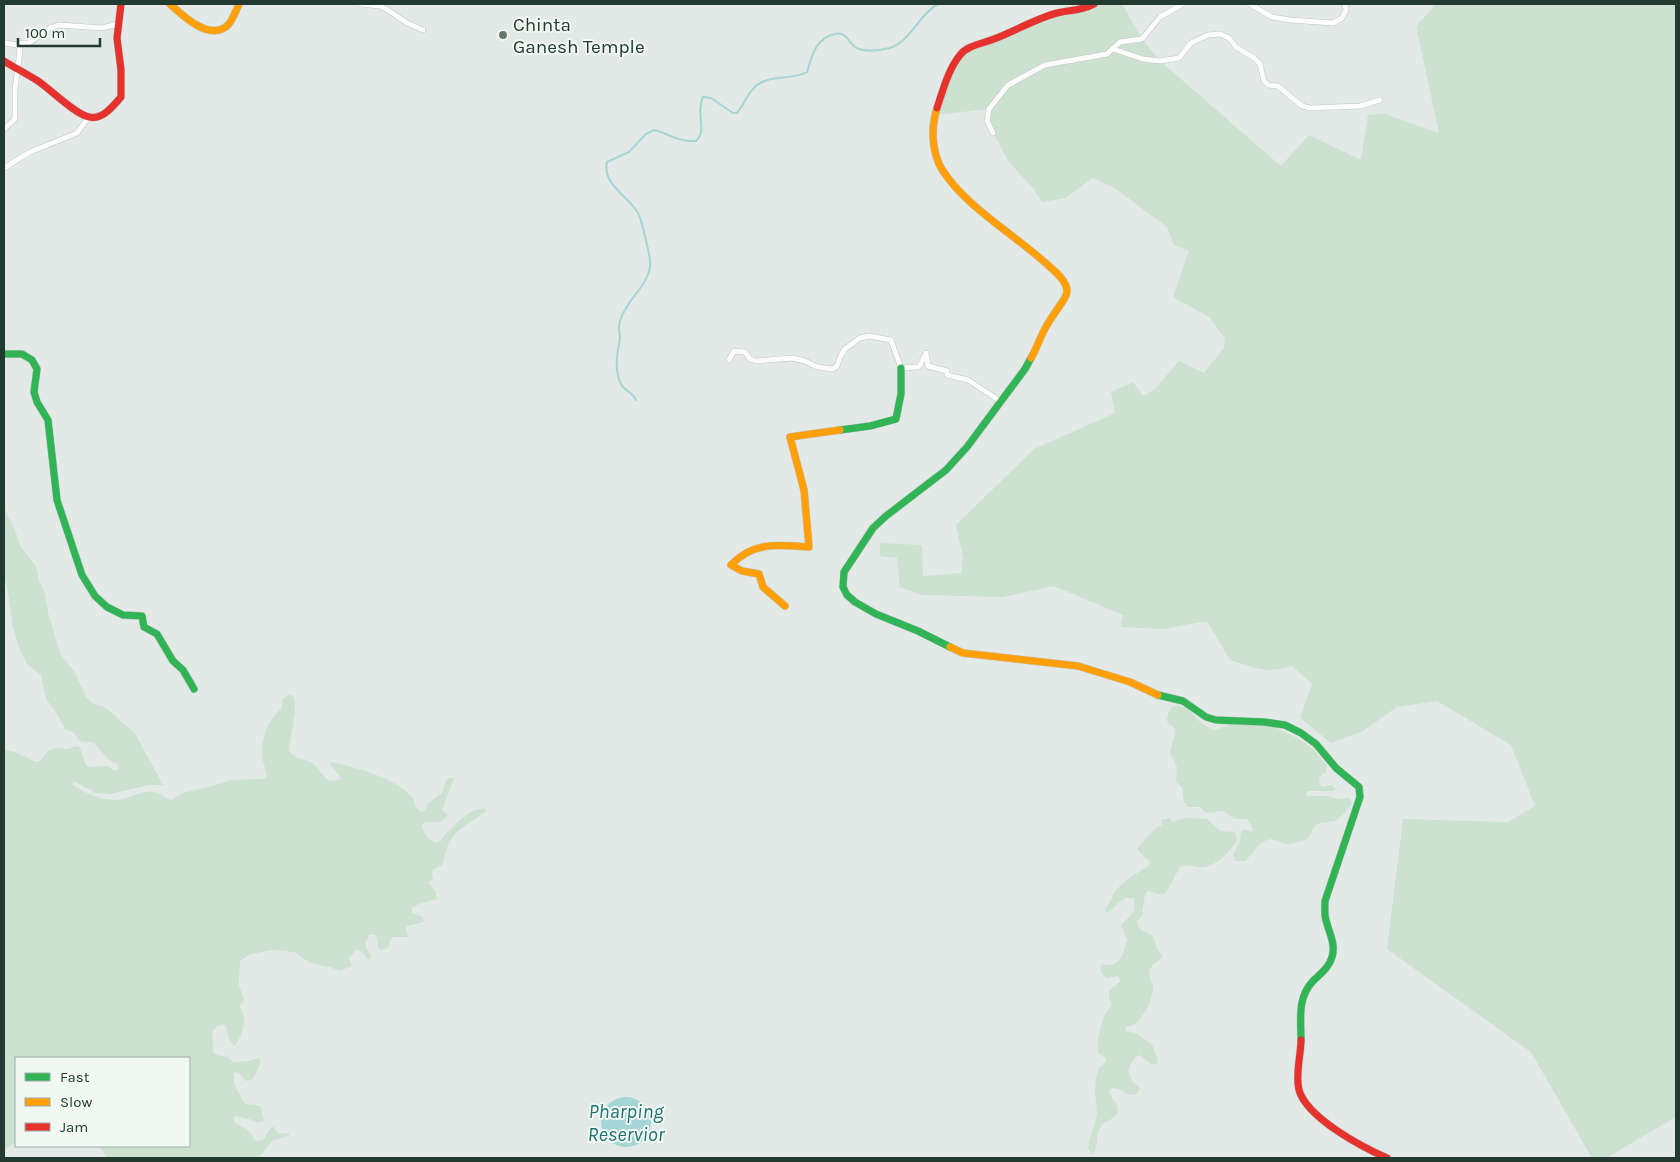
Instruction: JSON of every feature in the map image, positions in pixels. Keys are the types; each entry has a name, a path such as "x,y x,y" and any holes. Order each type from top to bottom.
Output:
{"main road":[{"path":"4,61 38,81 75,110 89,117 98,116 109,111 121,97 121,70 117,38 120,4"},
{"path":"170,4 190,22 206,29 216,30 224,28 230,22 239,4"},
{"path":"1094,4 1083,10 1060,12 1044,17 994,39 970,47 960,55 945,82 935,115 933,135 937,157 942,170 950,181 982,212 1033,251 1055,271 1065,283 1067,291 1065,298 1045,328 1025,369 972,439 946,470 873,528 844,572 843,590 876,616 919,631 964,653 1078,666 1130,682 1154,694 1184,702 1216,720 1285,725 1301,733 1316,744 1336,768 1359,787 1360,798 1325,901 1324,915 1334,947 1332,958 1327,968 1305,992 1301,1005 1301,1043 1297,1078 1299,1092 1315,1114 1351,1138 1387,1158"},
{"path":"4,354 22,354 32,360 37,369 34,392 37,402 48,420 57,500 78,568 83,578 96,597 108,608 122,614 142,616 144,626 156,634 173,661 183,670 194,688"},
{"path":"785,606 763,587 759,574 742,571 731,565 738,555 754,548 772,545 809,546 804,490 790,437 811,431 874,427 896,419 900,411 901,368"}],"street":[{"path":"360,4 386,9 407,24 424,30"},
{"path":"993,133 987,120 988,109 1008,85 1045,65 1107,54 1120,42 1142,39 1160,17 1183,4"},
{"path":"1250,4 1272,17 1333,23 1342,18 1346,10 1345,4"},
{"path":"4,43 18,45 29,43 50,28 59,25 102,28 118,24"},
{"path":"1113,49 1142,59 1160,61 1180,58 1191,43 1208,35 1220,34 1229,38 1236,47 1260,64 1264,81 1268,85 1278,86 1302,106 1310,108 1360,106 1380,100"},
{"path":"4,129 15,119 14,90 20,50 18,45"},
{"path":"4,168 30,152 77,133 89,117"},
{"path":"729,360 734,352 745,352 750,359 756,361 792,358 806,361 817,367 833,369 837,366 845,349 860,338 869,336 891,340 901,368 919,367 926,353 928,366 946,371 947,375 951,377 968,380 1000,401"}],"green space":[{"path":"1094,4 1122,4 1142,39 1160,61 1281,166 1309,135 1361,160 1368,115 1385,114 1439,133 1416,26 1436,4 1676,4 1676,1117 1606,1158 1592,1158 1531,1052 1387,949 1403,819 1508,822 1535,806 1511,745 1437,701 1397,707 1363,731 1331,743 1300,718 1312,684 1292,666 1267,670 1230,660 1207,621 1164,629 1121,627 1123,615 1054,586 1003,597 922,595 900,587 897,558 880,556 880,543 922,545 923,576 961,573 963,558 956,525 1034,449 1115,413 1111,392 1133,382 1143,396 1155,389 1179,361 1204,373 1224,348 1225,339 1209,317 1173,297 1189,251 1174,245 1167,227 1113,187 1092,178 1066,198 1042,202 1032,187 1008,161 987,121 988,109 935,115 941,95 960,55 1006,33"},
{"path":"4,507 21,548 36,566 61,655 74,671 86,697 94,704 110,711 136,735 163,785 149,785 110,794 96,793 74,781 72,785 85,792 98,798 120,800 140,793 151,792 158,793 171,800 188,791 206,788 231,780 264,779 267,776 262,756 264,736 272,718 281,709 283,699 290,694 294,698 295,711 289,750 296,757 309,761 329,780 334,781 341,778 330,764 332,762 363,770 385,779 404,790 411,796 417,809 421,812 425,811 428,803 442,793 446,780 454,778 442,810 447,814 446,818 441,822 425,822 422,826 426,834 435,843 438,843 453,827 473,811 486,809 485,812 457,832 448,844 443,864 433,870 433,880 428,882 436,892 436,899 412,907 412,913 423,917 424,922 407,926 408,937 392,937 388,948 381,950 378,948 376,935 370,934 365,942 371,959 367,959 362,952 356,950 349,959 352,966 339,971 310,963 294,952 271,950 251,954 240,961 239,985 244,999 243,1003 239,1005 244,1016 242,1033 235,1046 229,1040 225,1025 217,1026 212,1032 213,1052 216,1055 228,1057 234,1062 260,1059 260,1064 253,1079 246,1081 239,1073 234,1072 234,1084 245,1104 261,1107 264,1120 258,1123 236,1116 233,1117 235,1123 248,1130 256,1141 263,1140 271,1127 274,1127 278,1134 288,1133 290,1135 272,1141 261,1155 255,1158 107,1158 98,1147 190,1147 190,1057 15,1057 15,1143 4,1150 4,750 15,752 36,762 40,761 49,750 78,746 86,766 108,766 114,771 119,768 94,743 80,741 73,732 65,729 46,699 41,675 27,664 20,650 13,628 7,585 4,578"},
{"path":"1177,705 1188,709 1202,724 1215,730 1232,724 1268,724 1299,739 1313,749 1326,764 1326,772 1321,775 1320,785 1323,787 1331,785 1336,789 1333,791 1309,791 1306,792 1306,796 1349,798 1352,803 1344,814 1335,821 1316,825 1307,839 1288,844 1268,840 1259,845 1245,861 1236,861 1233,855 1240,841 1241,832 1245,829 1253,832 1247,819 1235,819 1223,811 1206,813 1200,807 1188,807 1184,802 1182,787 1176,782 1177,767 1170,753 1175,733 1173,726 1167,720 1170,710"},
{"path":"1171,818 1171,822 1185,818 1207,819 1220,831 1235,832 1237,841 1220,860 1209,866 1182,866 1165,893 1157,894 1148,891 1145,894 1142,915 1137,921 1138,925 1153,936 1157,950 1163,955 1150,969 1149,974 1153,985 1153,992 1145,1012 1135,1024 1125,1028 1127,1031 1138,1034 1152,1044 1158,1062 1151,1064 1140,1055 1135,1057 1128,1070 1132,1081 1140,1088 1137,1094 1131,1095 1118,1089 1109,1089 1118,1110 1114,1118 1104,1123 1100,1128 1095,1152 1091,1153 1088,1149 1097,1115 1096,1077 1099,1068 1106,1061 1098,1052 1098,1038 1103,1019 1111,1005 1109,992 1121,981 1118,976 1107,978 1101,973 1100,967 1102,964 1117,963 1122,956 1127,940 1121,925 1134,912 1134,899 1123,899 1109,912 1106,912 1105,909 1122,884 1148,867 1150,862 1137,848 1158,826 1162,825 1161,820"}],"water":[{"name":"Pharping Reservior","path":"621,1097 631,1097 644,1104 651,1117 651,1127 644,1140 631,1147 621,1147 612,1143 605,1136 601,1127 601,1117 605,1108 612,1101"}],"waterway":[{"path":"636,400 622,386 617,373 620,339 619,326 625,310 648,274 650,260 639,215 609,178 607,162 629,152 646,134 654,130 679,139 696,141 701,132 700,110 703,97 711,98 733,113 737,113 758,84 771,79 800,75 807,72 816,48 823,39 836,34 842,34 859,49 890,48 904,39 925,14 938,4"}],"traffic: fast":[{"path":"4,354 22,354 32,360 37,369 34,392 37,402 48,420 57,500 82,575 95,596 107,607 123,615 142,616 144,627 157,634 173,661 183,670 194,689"},
{"path":"950,647 918,631 876,614 855,602 847,595 843,587 844,572 873,528 946,470 967,447 1025,369 1031,358"},
{"path":"840,430 870,426 896,419 901,394 901,368"},
{"path":"1158,695 1183,701 1206,717 1216,720 1285,725 1301,733 1316,744 1336,768 1359,787 1360,797 1325,901 1325,918 1333,943 1332,957 1327,968 1313,981 1304,994 1301,1009 1301,1040"}],"traffic: slow":[{"path":"170,4 189,20 205,29 213,31 228,25 239,4"},
{"path":"937,108 933,140 936,156 943,171 965,197 1037,255 1058,275 1067,288 1066,297 1048,324 1031,358"},
{"path":"785,606 763,587 759,574 742,571 731,565 740,557 758,548 777,545 809,547 804,490 790,437 840,430"},
{"path":"950,647 963,653 1078,666 1130,682 1158,695"}],"traffic: jam":[{"path":"4,61 38,81 77,112 89,117 99,116 111,108 121,97 121,70 117,38 121,4"},
{"path":"937,108 952,67 960,55 967,49 1049,16 1094,4"},
{"path":"1301,1040 1298,1084 1304,1101 1324,1121 1350,1139 1387,1158"}],"place":[{"name":"Chinta Ganesh Temple","path":"503,35"}]}
